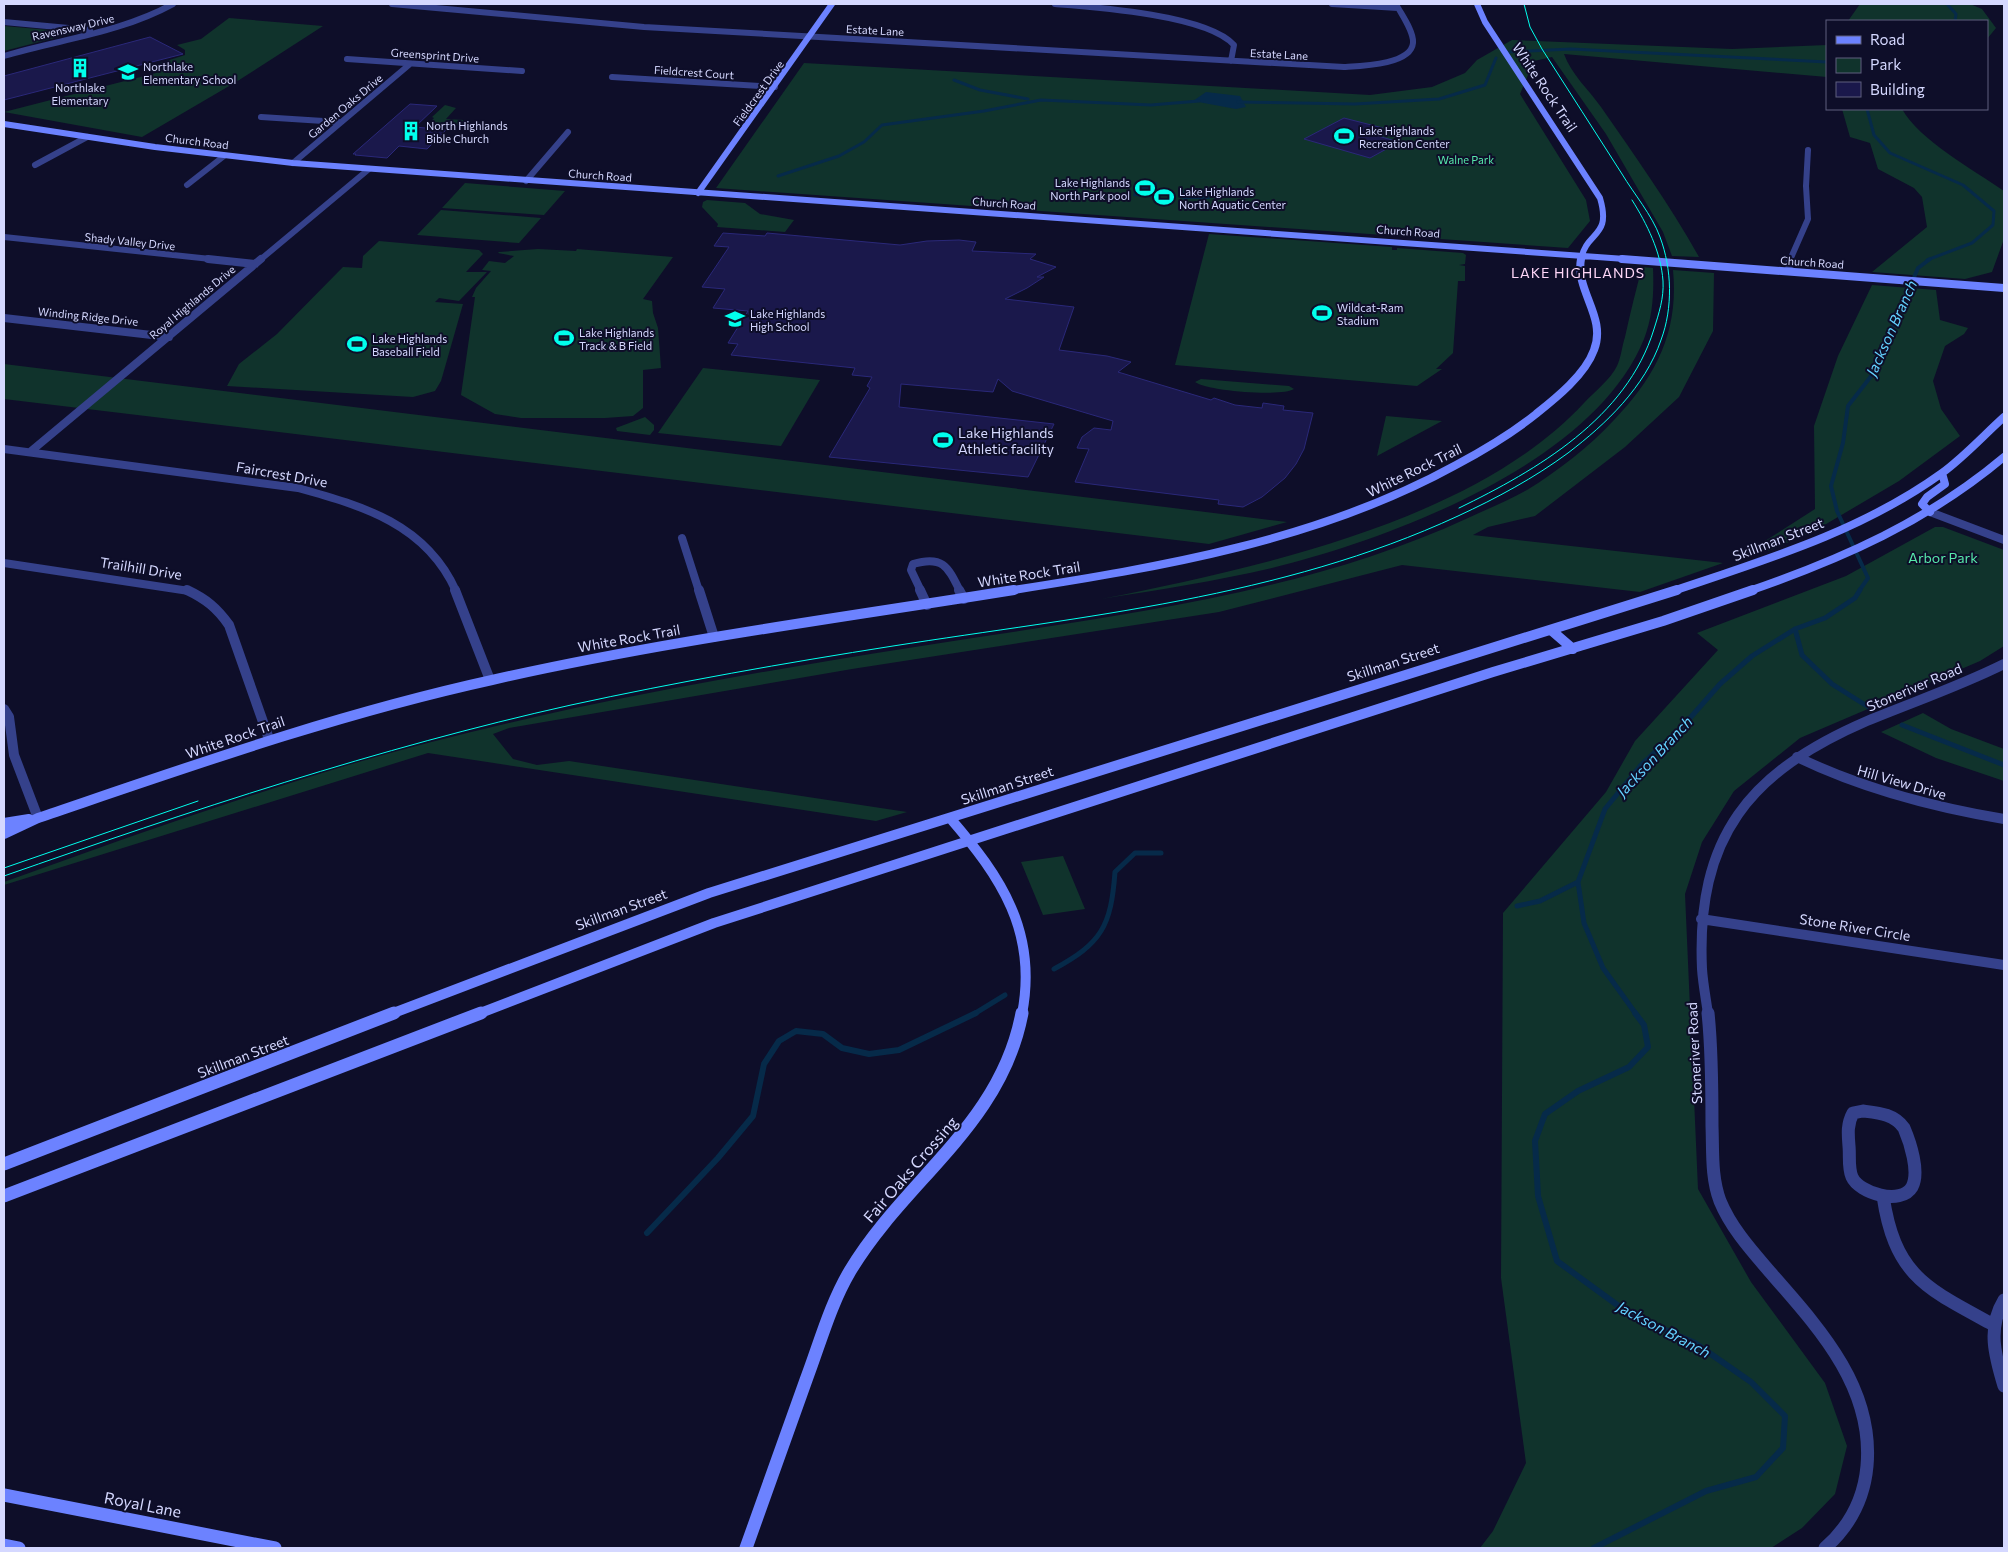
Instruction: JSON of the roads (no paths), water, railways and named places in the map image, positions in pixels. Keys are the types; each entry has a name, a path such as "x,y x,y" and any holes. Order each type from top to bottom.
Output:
{"street":[{"name":"Ravensway Drive","path":"4,56 145,19 173,4"},
{"name":"Estate Lane","path":"392,4 599,24 1231,61 1358,66 1393,61 1407,54 1411,49 1413,41 1397,6"},
{"name":"Fieldcrest Drive","path":"698,193 775,87 832,4"},
{"path":"1055,4 1136,10 1194,25 1230,39 1234,45 1231,61"},
{"path":"1332,4 1397,6"},
{"name":"White Rock Trail","path":"4,834 38,818 269,739 384,706 490,680 606,655 1135,571 1256,543 1370,508 1452,469 1516,431 1548,406 1583,369 1594,351 1599,332 1598,322 1581,281 1582,256 1604,226 1606,214 1600,198 1504,51 1477,4"},
{"path":"4,22 101,31"},
{"name":"Greensprint Drive","path":"347,60 522,71"},
{"name":"Garden Oaks Drive","path":"293,163 339,122 410,64"},
{"name":"Fieldcrest Court","path":"612,77 775,87"},
{"path":"261,117 339,122"},
{"name":"Church Road","path":"4,124 224,156 293,163 1862,276 2004,288"},
{"path":"526,181 568,132"},
{"path":"35,164 87,137"},
{"path":"1789,271 1788,265 1808,219 1806,186 1808,150"},
{"path":"187,185 224,156"},
{"name":"Royal Highlands Drive","path":"30,452 369,169"},
{"name":"Shady Valley Drive","path":"4,238 255,264"},
{"name":"Winding Ridge Drive","path":"4,318 169,337"},
{"name":"Skillman Street","path":"4,1164 621,925 756,877 1694,586 1784,554 1852,525 1895,502 1942,473 2004,417"},
{"name":"Faircrest Drive","path":"4,449 298,488 339,499 374,513 401,527 420,540 448,576 490,680"},
{"path":"4,1196 714,923 1474,678 1573,649 1764,586 1841,556 1918,519 1980,477 2004,457"},
{"path":"1942,473 1945,484 1927,497 1922,504 1930,512 2004,540"},
{"path":"682,538 714,637"},
{"path":"928,605 911,570 913,564 925,559 939,560 946,564 964,599"},
{"name":"Trailhill Drive","path":"4,563 156,583 184,589 204,598 219,610 229,625 269,739"},
{"path":"1551,630 1573,649"},
{"name":"Stoneriver Road","path":"1826,1548 1849,1523 1862,1498 1868,1469 1869,1440 1862,1406 1848,1373 1830,1342 1744,1241 1725,1212 1717,1192 1713,1170 1709,1020 1702,971 1702,919 1708,875 1717,847 1728,825 1746,802 1777,772 1797,757 1826,741 2001,669"},
{"path":"4,709 9,716 14,756 38,818"},
{"name":"Hill View Drive","path":"1797,757 1859,785 1912,801 2004,819"},
{"name":"White Rock Trail","path":"4,823 38,818"},
{"name":"Fair Oaks Crossing","path":"746,1548 837,1295 855,1260 887,1217 960,1138 983,1107 1005,1071 1018,1036 1026,998 1023,940 1012,906 1000,884 950,818"},
{"name":"Stone River Circle","path":"1702,919 2004,965"},
{"path":"1863,1111 1888,1115 1901,1122 1908,1131 1914,1180 1910,1190 1900,1196 1884,1196 1865,1189 1854,1180 1850,1171 1847,1122 1853,1113 1863,1111"},
{"path":"1884,1196 1885,1221 1890,1237 1898,1255 1915,1276 1939,1295 1992,1324"},
{"path":"2004,1300 1992,1324 1993,1344 2004,1386"},
{"name":"Royal Lane","path":"4,1495 259,1547 275,1548"},
{"path":"4,1545 19,1548"}],"water":[{"path":"1206,92 1240,96 1246,107 1236,109 1193,101"},
{"name":"Lake Highlands North Park pool","path":"1136,181 1157,182 1156,193 1160,194 1158,198 1133,196"},
{"path":"1184,189 1206,189 1210,199 1182,199"}],"waterway":[{"name":"Jackson Branch","path":"1947,4 1956,14 1955,20"},
{"path":"1508,52 1571,49 1826,62"},
{"path":"1238,102 1355,104 1439,99 1485,85 1496,58"},
{"path":"954,80 980,90 1028,99"},
{"path":"778,176 839,156 864,142 882,125 984,111 1041,100 1151,105 1199,101"},
{"name":"Jackson Branch","path":"1867,110 1874,135 1890,153 1963,185 1994,211 1993,225 1972,243 1927,260"},
{"name":"Jackson Branch","path":"1859,591 1868,578 1837,511 1831,486 1843,443 1848,406 1872,375 1918,268 1930,259"},
{"name":"Jackson Branch","path":"1795,629 1825,618 1855,598 1860,590"},
{"name":"Jackson Branch","path":"1578,882 1605,809 1641,765 1683,726 1720,684 1752,656 1795,629"},
{"path":"1795,629 1802,655 1832,684 1870,708"},
{"path":"1902,725 2004,765"},
{"path":"1054,969 1083,950 1101,931 1111,906 1115,872 1135,853 1161,853"},
{"path":"1517,906 1540,901 1578,882"},
{"name":"Jackson Branch","path":"1578,882 1584,923 1603,968 1636,1014"},
{"path":"974,1014 1005,995"},
{"name":"Jackson Branch","path":"1594,1548 1706,1491 1756,1477 1783,1448 1785,1416 1751,1382 1695,1343 1631,1315 1557,1261 1538,1196 1535,1141 1545,1114 1578,1091 1629,1067 1648,1047 1644,1025 1635,1013"},
{"path":"647,1233 718,1158 753,1116 764,1064 779,1041 796,1031 823,1034 842,1048 869,1054 899,1050 974,1014"}],"tram line":[{"path":"4,876 285,782 427,741 571,705 772,666 1181,600 1252,585 1322,567 1391,544 1458,516 1515,487 1542,471 1582,442 1610,417 1635,389 1654,357 1661,340 1668,315 1670,288 1667,262 1657,229 1542,49 1530,27 1524,4"},
{"path":"1459,508 1519,477 1576,438 1601,415 1623,389 1641,361 1659,311 1663,293 1663,281 1656,249 1643,219 1632,200"},
{"path":"4,868 198,801"}],"place":[{"name":"Northlake Elementary","path":"80,68"},
{"name":"Northlake Elementary School","path":"128,72"},
{"name":"North Highlands Bible Church","path":"411,131"},
{"name":"Lake Highlands Recreation Center","path":"1344,136"},
{"name":"Lake Highlands North Park pool","path":"1145,188"},
{"name":"Lake Highlands North Aquatic Center","path":"1164,197"},
{"name":"Wildcat-Ram Stadium","path":"1322,313"},
{"name":"Lake Highlands High School","path":"735,319"},
{"name":"Lake Highlands Track & B Field","path":"564,338"},
{"name":"Lake Highlands Baseball Field","path":"357,344"},
{"name":"Lake Highlands Athletic facility","path":"943,440"}],"district":[{"name":"LAKE HIGHLANDS","path":"1578,272"}],"park label":[{"name":"Walne Park","path":"1466,159"},
{"name":"Arbor Park","path":"1943,557"}]}
